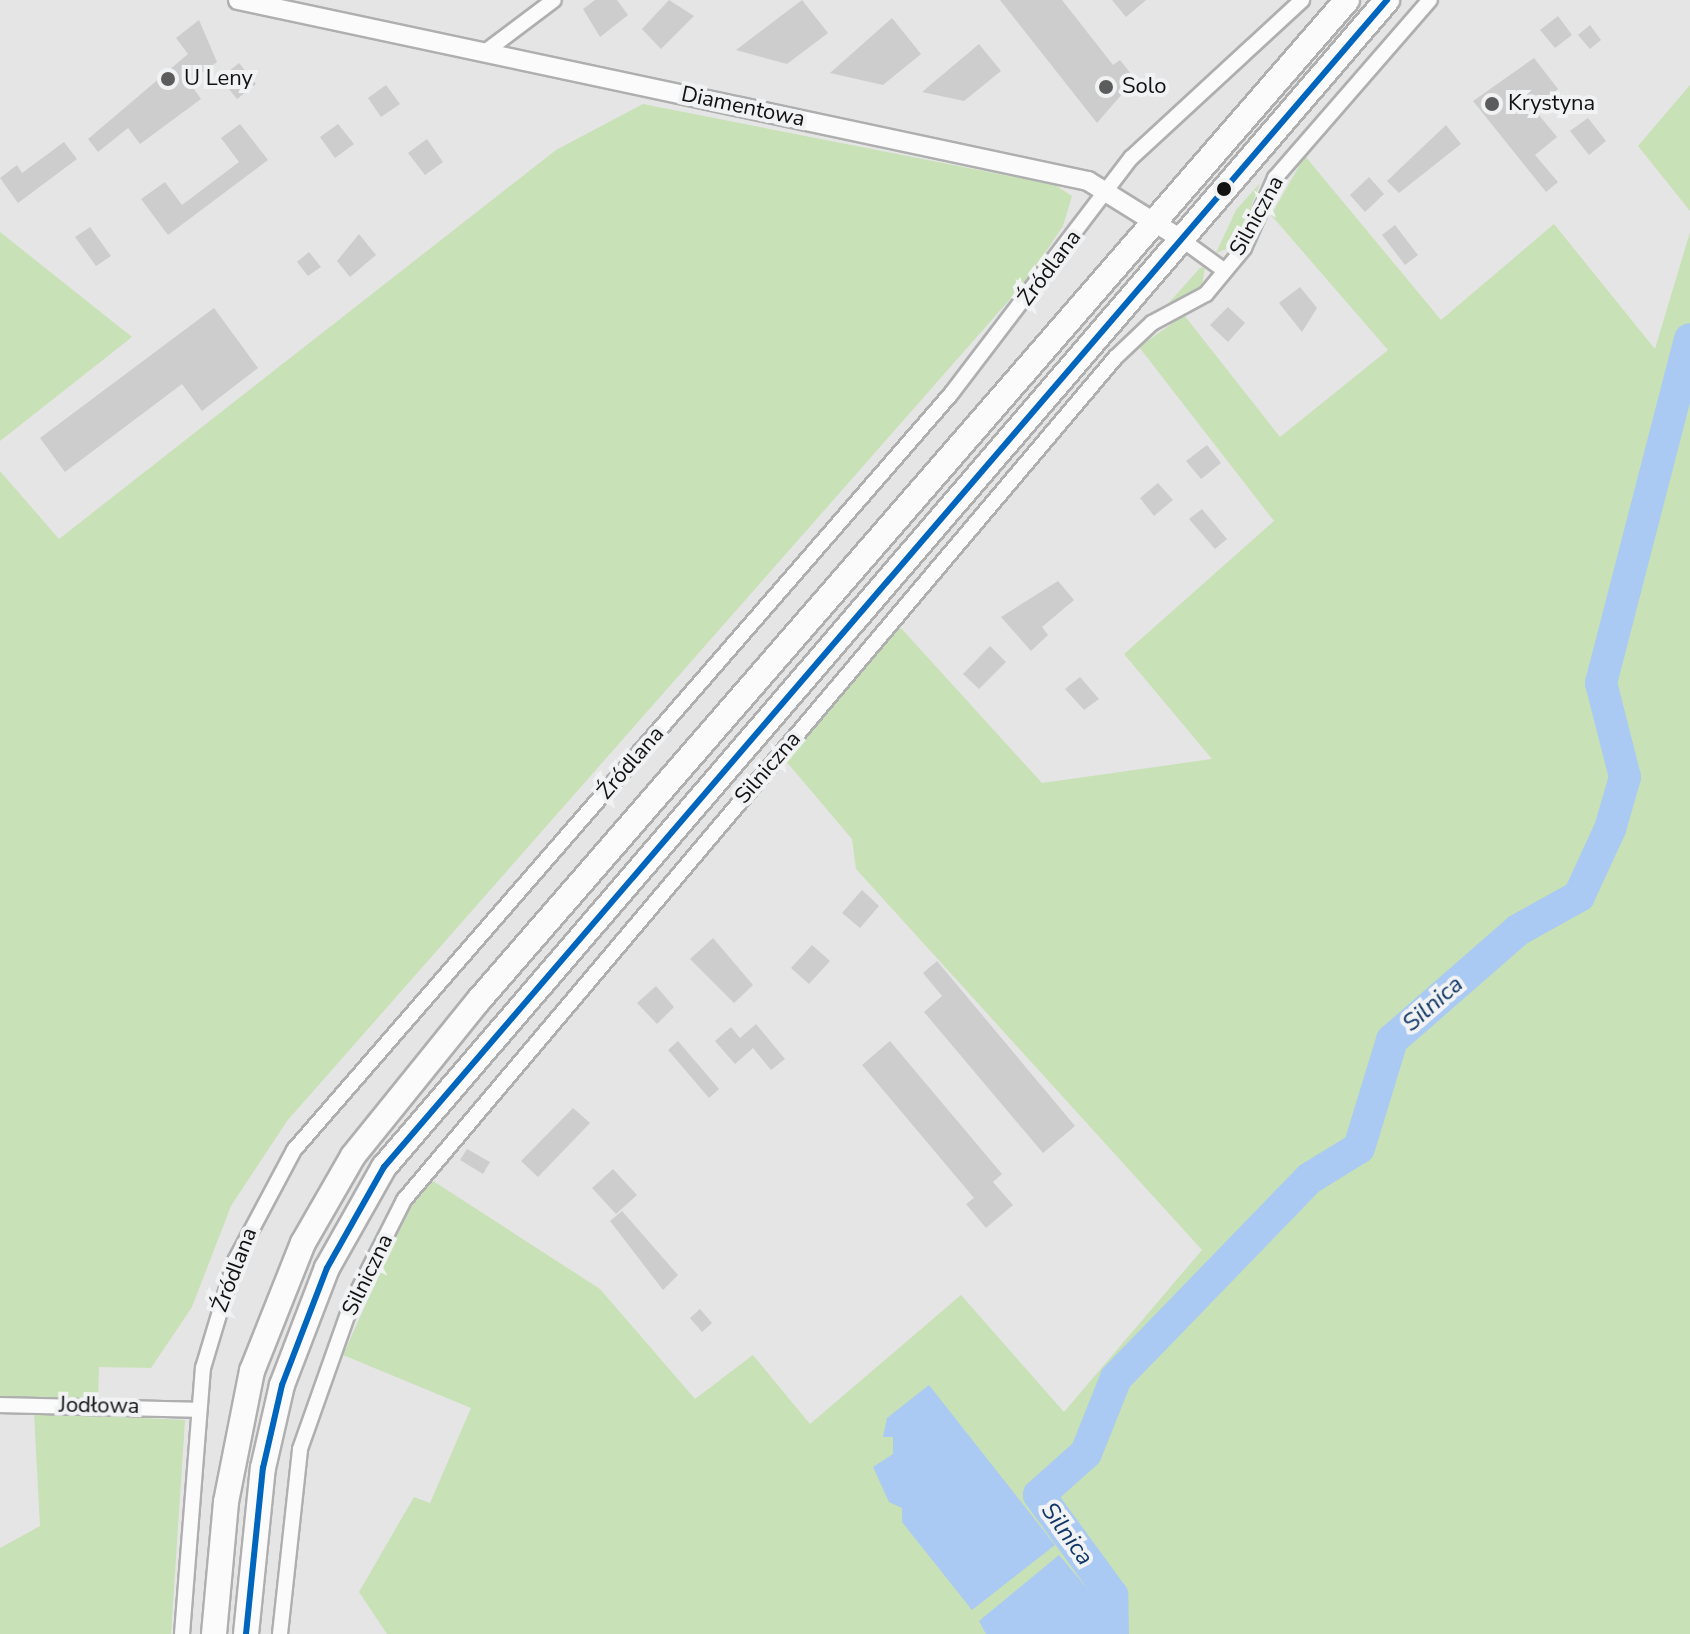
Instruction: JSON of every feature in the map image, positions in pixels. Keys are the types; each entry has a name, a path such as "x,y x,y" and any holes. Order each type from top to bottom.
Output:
{"main road":[{"path":"214,1634 226,1502 252,1371 285,1282 353,1156 479,1000 1347,0"},
{"path":"246,1634 263,1468 282,1385 321,1281 384,1167 1387,0"}],"street":[{"name":"Diamentowa","path":"238,0 1106,188 1225,271"},
{"path":"485,52 554,0"},
{"name":"Źródlana","path":"182,1634 203,1368 235,1261 294,1150 951,394 1106,188 1302,0"},
{"name":"Silniczna","path":"280,1634 300,1449 351,1305 404,1200 1116,357 1152,323 1206,294 1244,248 1275,178 1430,0"},
{"name":"Jodłowa","path":"0,1405 198,1410"}],"green space":[{"path":"1690,85 1690,211 1638,146"},
{"path":"643,104 1055,185 1072,196 1063,226 1026,281 287,1121 231,1206 192,1307 151,1368 99,1367 98,1403 0,1405 0,471 59,539 556,150"},
{"path":"1305,156 1441,320 1554,224 1655,349 1690,232 1690,1634 387,1634 359,1592 414,1497 430,1503 471,1408 343,1355 411,1203 430,1179 600,1289 695,1399 753,1355 810,1424 961,1295 1064,1412 1202,1250 856,869 852,839 785,760 900,627 1042,783 1212,759 1124,654 1274,521 1139,347 1184,315 1280,437 1388,350 1271,215"},
{"path":"1260,183 1237,245 1216,253 1236,210"},
{"path":"0,232 132,337 0,441"},
{"path":"1205,267 1202,285 1166,306 1200,268"},
{"path":"34,1413 185,1420 171,1634 0,1634 0,1548 40,1526"}],"water":[{"path":"929,1385 1055,1545 972,1610 902,1522 902,1508 889,1502 873,1467 893,1454 893,1437 883,1437 887,1418"},
{"path":"1059,1555 1104,1608 1100,1634 986,1634 979,1621"}],"building":[{"path":"595,0 617,0 628,15 600,37 583,9"},
{"path":"669,0 694,16 661,49 642,29"},
{"path":"802,0 828,33 787,64 736,50"},
{"path":"1000,0 1062,0 1113,65 1120,60 1135,79 1097,123"},
{"path":"1112,0 1146,0 1126,17"},
{"path":"1558,16 1572,35 1555,48 1540,30"},
{"path":"892,18 921,54 883,85 830,73"},
{"path":"199,20 217,62 189,82 201,99 140,144 128,128 98,152 88,139 188,54 176,38"},
{"path":"1590,25 1601,40 1590,49 1578,35"},
{"path":"979,44 1001,71 964,101 922,92"},
{"path":"1534,58 1558,89 1534,109 1557,137 1535,155 1558,182 1546,192 1473,101"},
{"path":"239,63 256,84 237,99 220,78"},
{"path":"386,85 400,104 381,117 368,98"},
{"path":"1588,118 1606,141 1589,155 1570,131"},
{"path":"240,124 268,160 168,235 141,199 165,182 182,205 239,162 221,138"},
{"path":"338,124 354,144 335,158 320,137"},
{"path":"1446,125 1461,144 1399,193 1387,181"},
{"path":"427,139 443,162 425,175 408,153"},
{"path":"64,142 77,159 18,203 0,178 17,165 22,173"},
{"path":"1369,177 1384,194 1365,212 1350,195"},
{"path":"1395,225 1418,255 1405,265 1382,235"},
{"path":"90,227 111,256 96,266 75,237"},
{"path":"359,234 376,255 350,277 337,261"},
{"path":"309,252 321,267 308,276 297,262"},
{"path":"1300,287 1317,308 1302,332 1279,303"},
{"path":"1228,307 1245,323 1228,342 1210,325"},
{"path":"214,308 258,368 202,411 182,384 65,472 40,438"},
{"path":"1207,445 1221,463 1201,479 1186,461"},
{"path":"1158,483 1173,500 1154,516 1140,498"},
{"path":"1202,509 1227,539 1215,549 1189,519"},
{"path":"1058,581 1074,600 1042,627 1048,635 1031,651 1001,617"},
{"path":"990,646 1006,662 979,689 963,674"},
{"path":"1080,677 1099,699 1084,710 1065,689"},
{"path":"862,890 879,906 860,928 842,913"},
{"path":"713,938 753,985 734,1003 690,959"},
{"path":"812,945 830,961 809,984 791,968"},
{"path":"937,961 1075,1126 1043,1153 924,1012 942,996 923,973"},
{"path":"656,986 674,1007 657,1024 637,1003"},
{"path":"756,1024 785,1059 771,1070 753,1048 735,1064 715,1041 731,1027 740,1038"},
{"path":"678,1041 719,1089 709,1098 668,1050"},
{"path":"890,1041 1002,1174 993,1182 1013,1205 986,1228 966,1204 974,1198 862,1065"},
{"path":"573,1108 590,1123 538,1177 521,1161"},
{"path":"467,1149 490,1162 483,1174 460,1160"},
{"path":"613,1169 637,1195 616,1214 592,1188"},
{"path":"622,1211 678,1275 663,1290 610,1221"},
{"path":"700,1309 712,1323 702,1332 690,1318"}],"waterway":[{"name":"Silnica","path":"1113,1634 1112,1595 1039,1495 1086,1453 1116,1378 1310,1178 1359,1148 1392,1040 1518,930 1579,896 1610,829 1625,777 1601,683 1690,339"}],"transit line":[{"path":"246,1634 263,1468 282,1385 327,1268 384,1167 1387,0"}],"place":[{"name":"U Leny","path":"168,79"},
{"name":"Solo","path":"1106,87"},
{"name":"Krystyna","path":"1492,104"}]}
